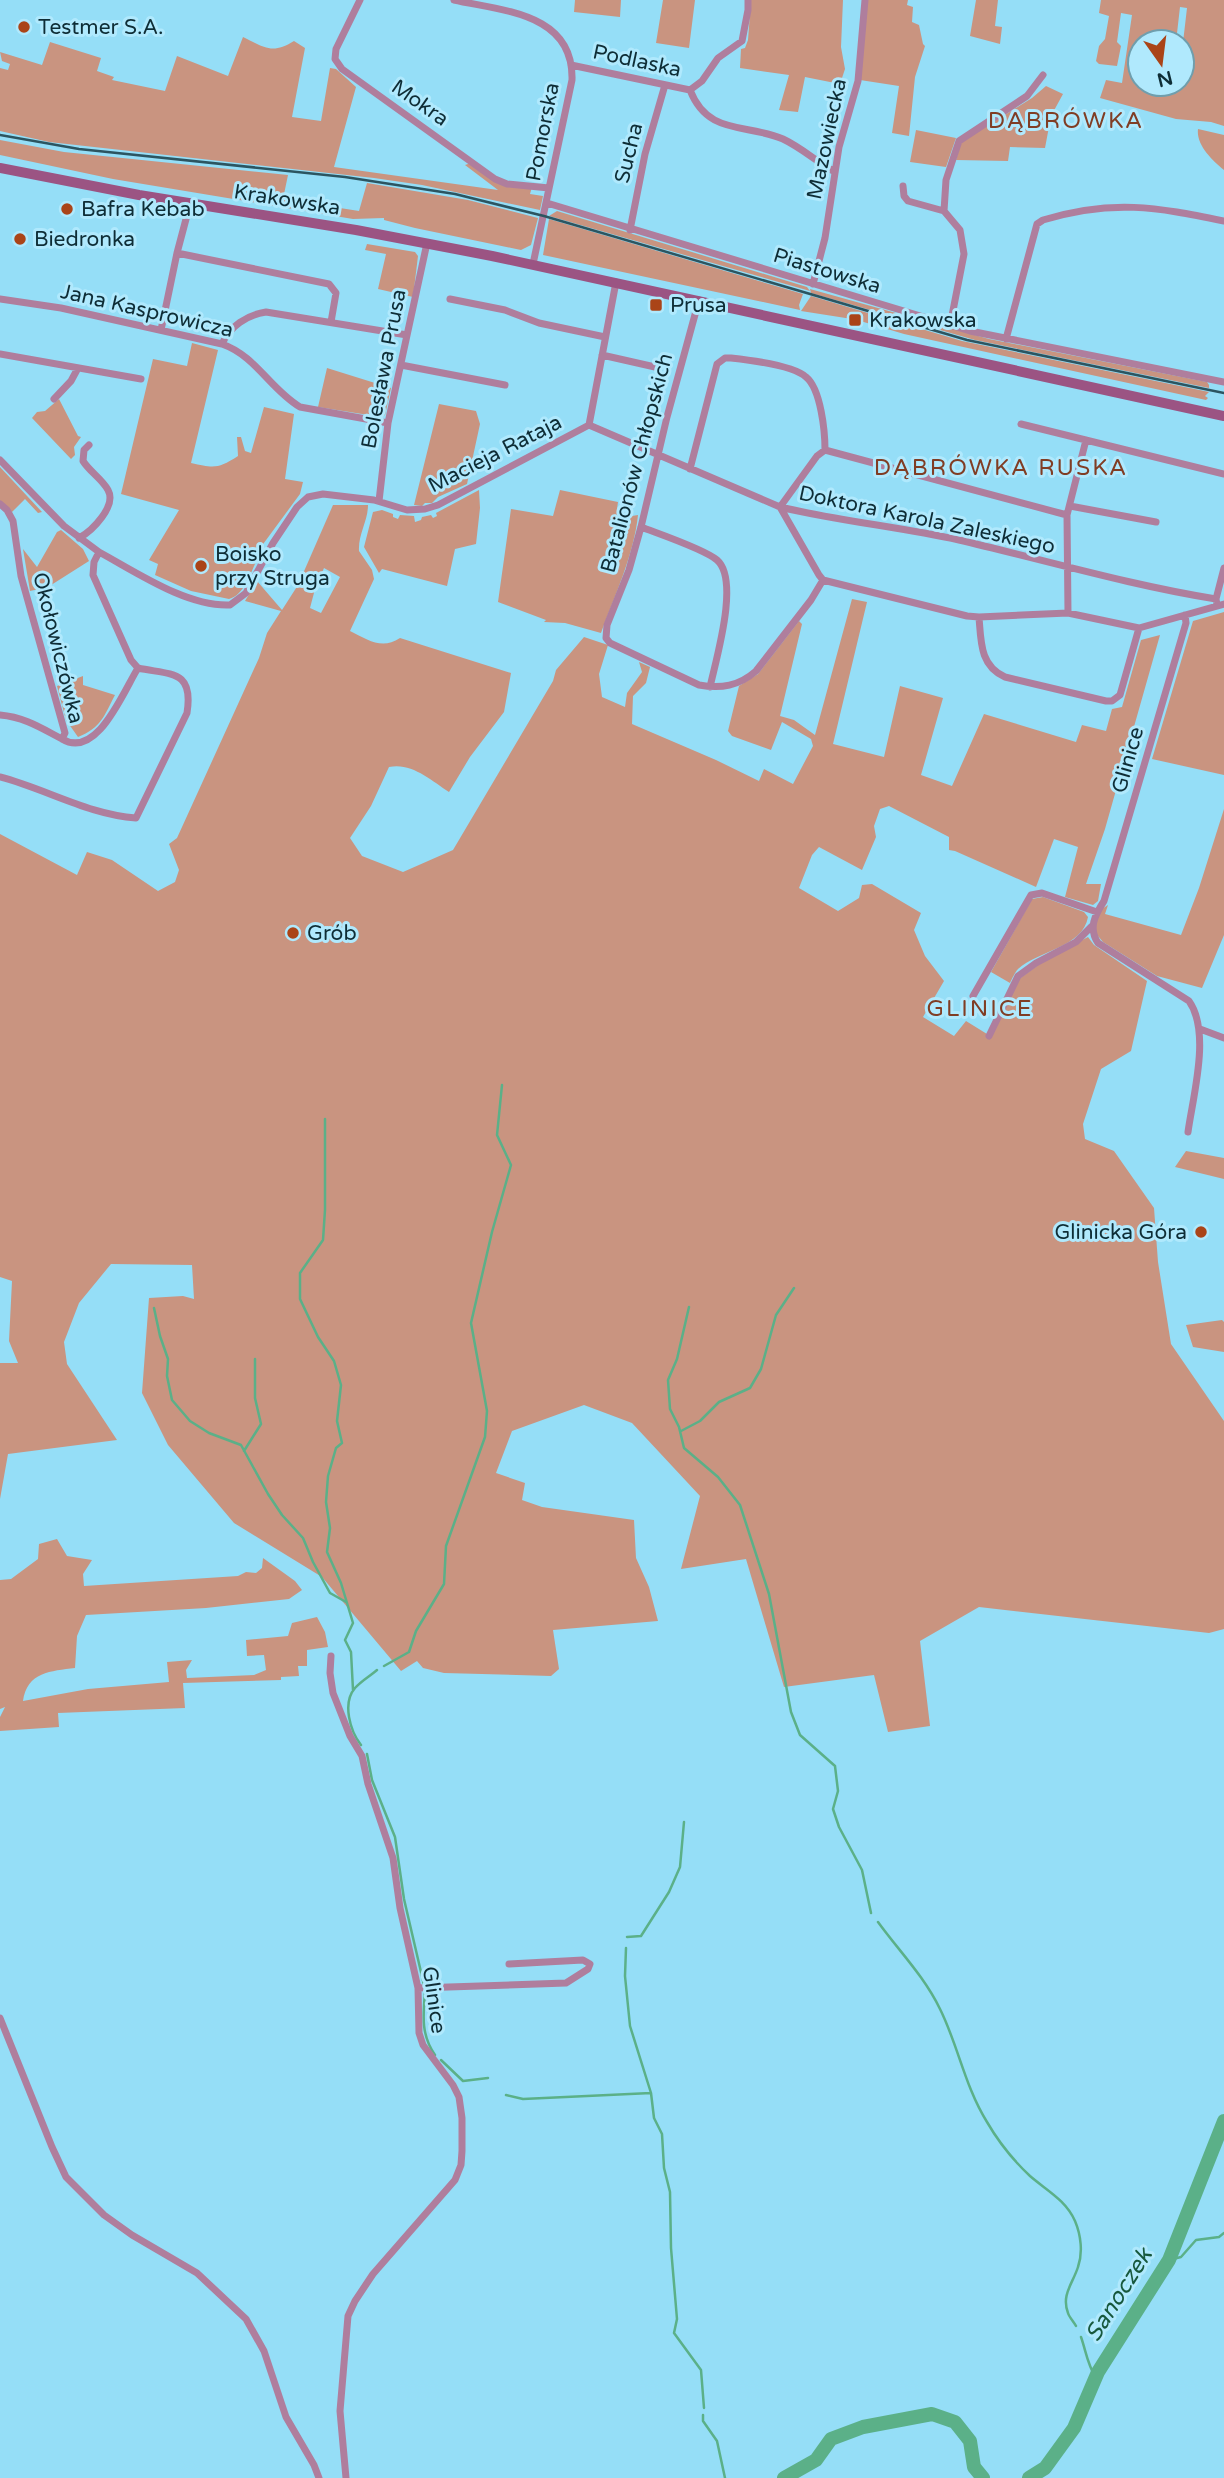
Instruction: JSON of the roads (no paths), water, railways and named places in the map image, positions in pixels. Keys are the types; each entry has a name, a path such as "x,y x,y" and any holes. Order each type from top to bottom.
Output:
{"main road":[{"name":"Krakowska","path":"0,168 533,264 1224,416"}],"street":[{"name":"Mokra","path":"360,0 335,49 335,58 342,69 495,179 507,184 550,187"},
{"name":"Pomorska","path":"454,0 479,3 544,23 562,43 571,65 572,80 533,264"},
{"path":"690,90 702,81 718,58 742,41 748,0"},
{"name":"Mazowiecka","path":"813,284 825,238 835,172 858,81 865,0"},
{"name":"Podlaska","path":"571,65 690,90 701,109 719,123 766,132 798,146 835,172"},
{"path":"944,211 946,180 959,141 1027,96 1043,75"},
{"name":"Sucha","path":"630,230 645,154 665,85"},
{"path":"903,186 904,196 908,201 944,211 960,230 964,254 950,326"},
{"path":"161,330 190,204"},
{"name":"Piastowska","path":"547,204 950,326 1224,382"},
{"path":"1006,339 1037,224 1043,220 1096,208 1145,206 1224,221"},
{"name":"Bolesława Prusa","path":"379,502 388,423 427,243"},
{"path":"177,253 329,284 337,293 331,322"},
{"name":"Macieja Rataja","path":"99,552 187,597 222,605 236,602 246,593 273,543 308,497 323,494 379,502 407,510 432,507 589,425 615,282"},
{"name":"Jana Kasprowicza","path":"0,299 61,308 222,344 244,354 290,401 300,407 388,423"},
{"path":"450,299 505,310 539,323 605,337"},
{"name":"Batalionów Chłopskich","path":"699,300 641,527 629,570 607,625 606,638 610,643 699,685 712,687"},
{"path":"222,344 233,327 261,313 407,335"},
{"path":"0,354 141,379"},
{"path":"602,355 654,367"},
{"path":"690,469 715,368 720,360 725,358 791,370 808,378 825,429 825,450"},
{"path":"401,365 505,385"},
{"path":"54,399 71,381 78,368"},
{"path":"1021,424 1224,474"},
{"path":"589,425 780,507 823,580 929,608 979,617 1068,613 1139,628 1219,602 1224,568"},
{"path":"1068,613 1067,515 1086,440"},
{"path":"79,538 99,523 111,494 83,461 84,450 89,445"},
{"path":"825,450 1067,515"},
{"path":"780,507 817,456 825,450"},
{"path":"0,460 79,538 99,552 94,562 93,575 131,660 138,668 161,670 180,677 189,701 187,713 136,818 115,817 0,777"},
{"name":"Okołowiczówka","path":"0,504 13,521 21,576 65,733 62,739 29,721 0,715"},
{"path":"1070,506 1156,522"},
{"name":"Doktora Karola Zaleskiego","path":"780,507 827,518 956,540 1219,602"},
{"path":"641,527 713,557 724,567 728,582 727,599 712,687 736,684 756,671 811,600 823,580"},
{"name":"Glinice","path":"1093,926 1104,901 1128,822 1186,623 1185,615"},
{"path":"979,617 982,653 996,673 1112,701 1120,695 1139,628"},
{"path":"62,739 74,745 94,736 111,715 138,668"},
{"path":"972,996 1031,895 1042,893 1097,912"},
{"path":"1093,926 1098,943 1189,1001 1196,1012 1200,1029 1188,1132"},
{"path":"989,1036 1018,976 1036,963 1076,942 1093,926"},
{"path":"1200,1029 1224,1038"},
{"name":"Glinice","path":"331,1656 333,1693 350,1736 362,1756 368,1784 393,1858 400,1908 418,1989 419,2033 423,2045 453,2085 462,2118 461,2165 455,2180 364,2286 348,2316 340,2411 346,2478"},
{"path":"418,1989 566,1983 589,1969 590,1964 583,1960 509,1964"},
{"path":"0,2018 66,2177 111,2220 197,2273 246,2319 264,2351 286,2417 319,2478"}],"waterway":[{"path":"384,1666 409,1652 416,1631 444,1584 446,1546 485,1437 487,1411 471,1323 511,1165 497,1135 502,1085"},
{"path":"325,1119 323,1240 300,1273 300,1299 318,1337 334,1361 341,1385 337,1421 342,1443 336,1448 328,1476 326,1502 330,1528 327,1552 341,1583 353,1623 345,1640 351,1652 353,1690"},
{"path":"681,1431 700,1421 719,1402 750,1388 761,1369 776,1315 794,1288"},
{"path":"689,1307 677,1359 668,1380 670,1409 679,1427 684,1448 718,1477 740,1505 769,1594 791,1712 800,1735 835,1766 838,1791 833,1809 839,1827 862,1870 871,1913"},
{"path":"154,1308 168,1359 167,1376 172,1400 190,1421 209,1433 241,1445 268,1494 282,1515 303,1538 330,1593 346,1602"},
{"path":"244,1451 261,1424 255,1398 255,1359"},
{"path":"361,1745 351,1725 349,1701 355,1688 377,1670"},
{"path":"367,1754 372,1780 395,1837 404,1899 424,1985"},
{"path":"627,1937 641,1936 669,1892 680,1867 684,1822"},
{"path":"878,1922 934,1997 979,2109 991,2129 1018,2164 1061,2201 1075,2221 1081,2250 1066,2307 1076,2326"},
{"path":"626,1948 625,1976 630,2026 651,2093 654,2118 662,2134 664,2168 670,2192 677,2319 674,2333 701,2370 704,2408"},
{"path":"425,1992 425,2033 435,2055"},
{"path":"441,2060 463,2081 488,2078"},
{"path":"506,2095 523,2099 651,2093"},
{"name":"Sanoczek","path":"1029,2478 1045,2468 1074,2428 1098,2372 1169,2260 1224,2121"},
{"path":"1169,2260 1181,2257 1196,2240 1219,2237 1224,2233"},
{"path":"1081,2337 1096,2378"},
{"name":"Sanoczek","path":"784,2478 816,2460 831,2439 863,2427 932,2414 955,2422 970,2441 974,2467 983,2478"},
{"path":"703,2415 703,2421 717,2441 725,2478"}],"railway":[{"path":"0,135 79,149 345,177 455,194 544,216 967,340 1224,393"}],"place":[{"name":"Testmer S.A.","path":"24,27"},
{"name":"Bafra Kebab","path":"67,209"},
{"name":"Biedronka","path":"20,239"},
{"name":"Prusa","path":"656,305"},
{"name":"Krakowska","path":"855,320"},
{"name":"Boisko przy Struga","path":"201,566"},
{"name":"Grób","path":"293,933"},
{"name":"Glinicka Góra","path":"1201,1232"}],"district":[{"name":"DĄBRÓWKA","path":"1066,121"},
{"name":"DĄBRÓWKA RUSKA","path":"1001,468"},
{"name":"GLINICE","path":"980,1009"}]}
